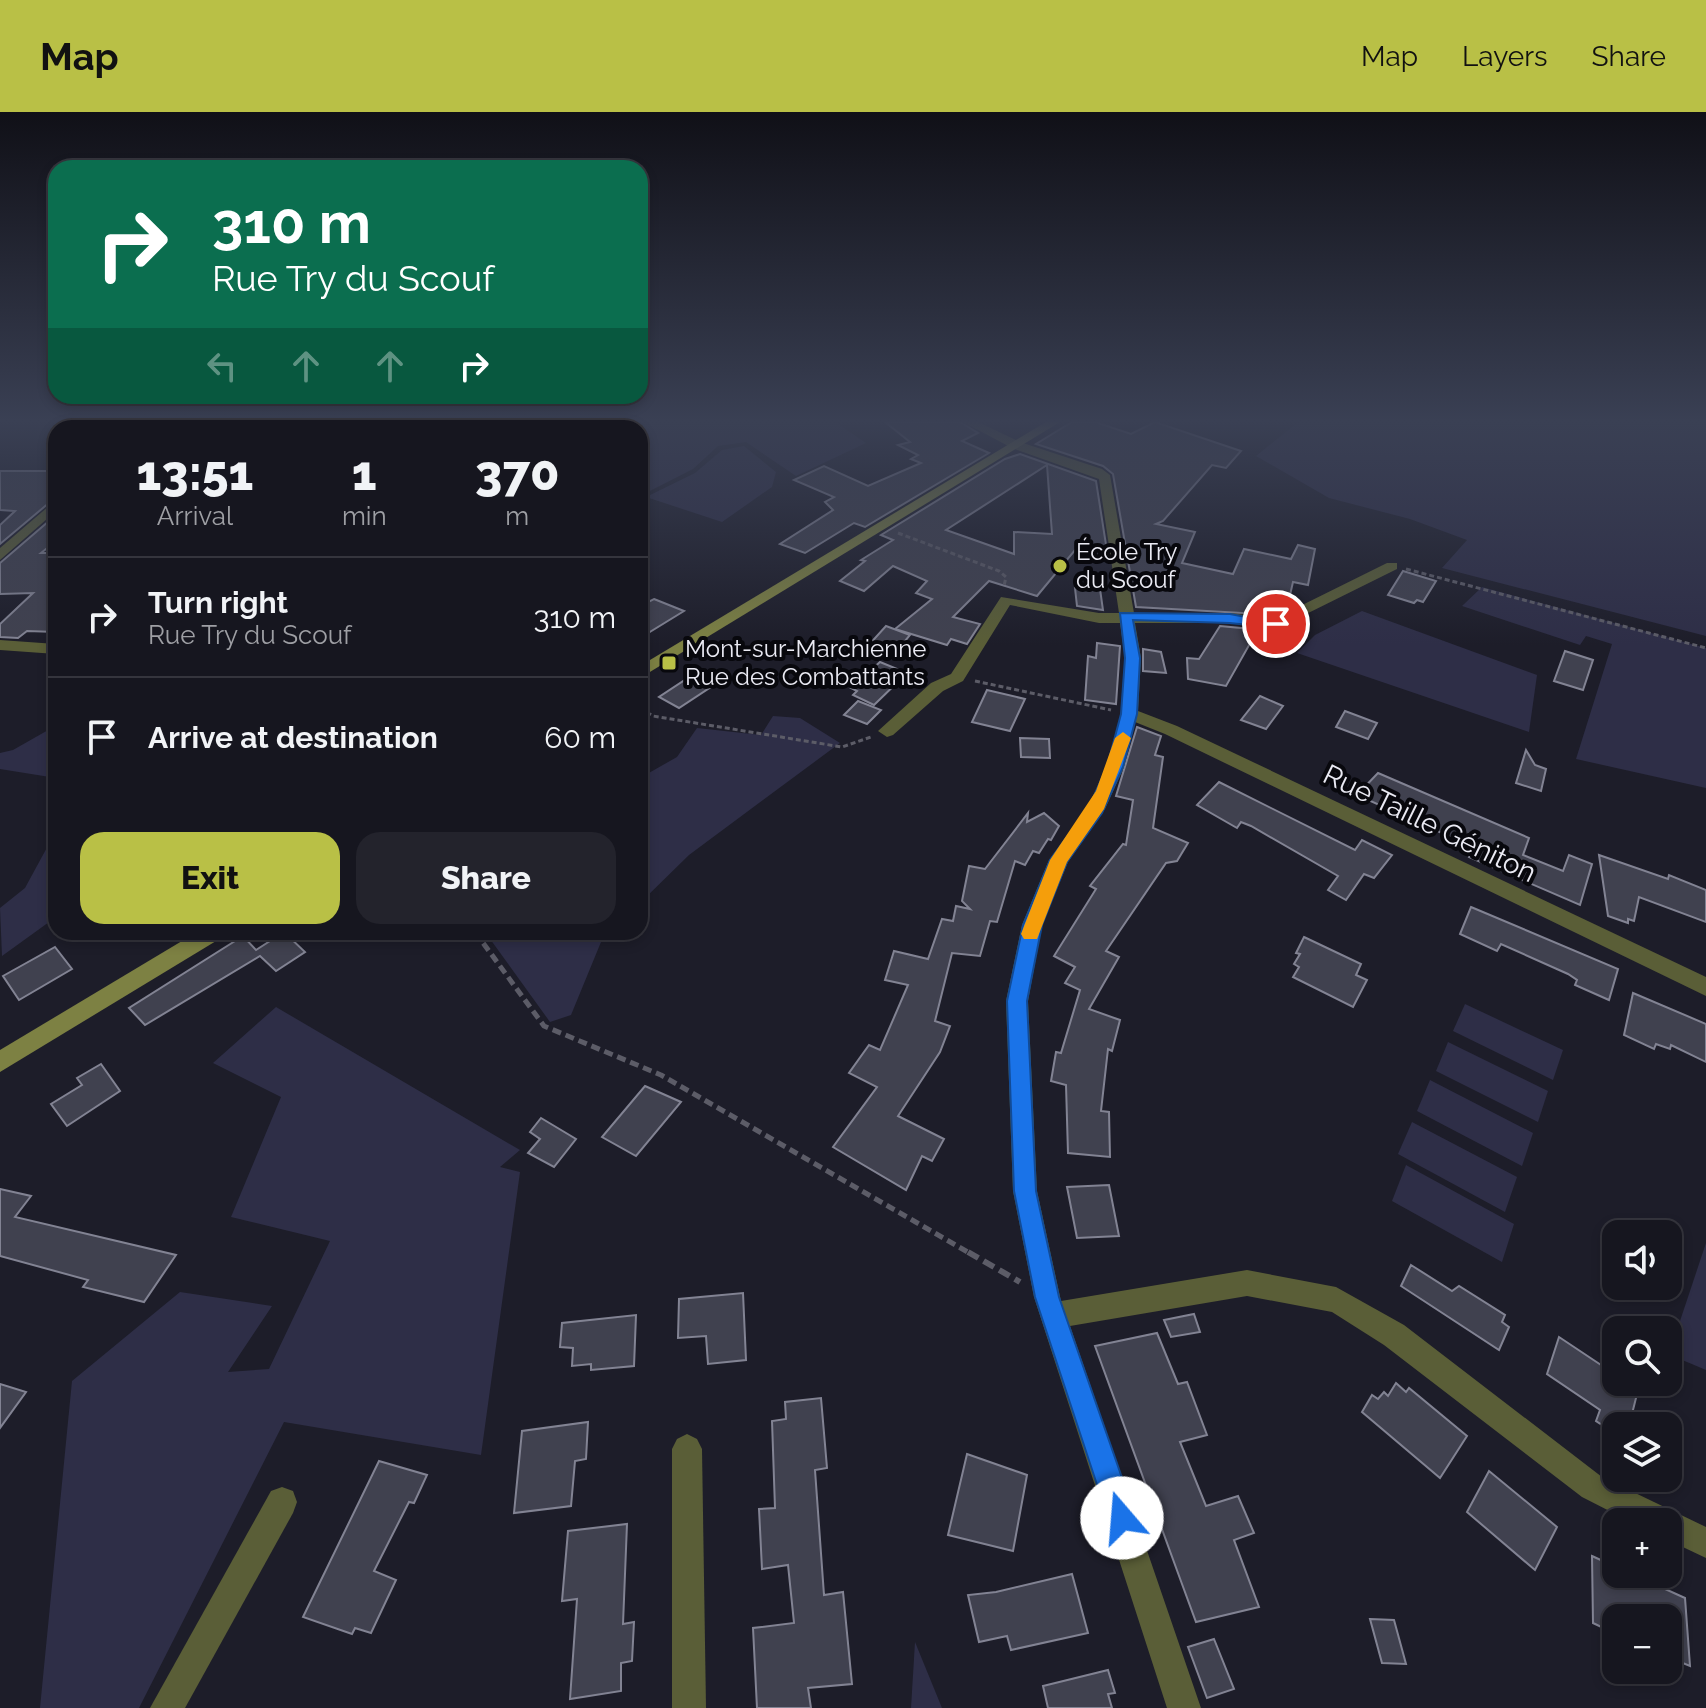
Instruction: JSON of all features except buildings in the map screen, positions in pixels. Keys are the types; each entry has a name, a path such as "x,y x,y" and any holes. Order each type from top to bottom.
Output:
{"main road":[{"path":"648,668 931,496"},
{"path":"0,1062 201,940"}],"street":[{"path":"1108,496 1133,658 1129,714 1115,767 1096,809 1059,860 1032,925 1017,1001 1025,1191 1051,1306 1184,1708"},
{"path":"0,556 48,511"},
{"path":"887,731 937,687 957,677 1006,600 1063,614 1099,618 1230,618 1276,624 1392,566"},
{"path":"0,645 48,648"},
{"name":"Rue Taille Géniton","path":"1129,714 1171,730 1706,987"},
{"path":"1051,1306 1247,1283 1336,1300 1394,1335 1592,1487 1635,1508"},
{"path":"687,1449 689,1708"},
{"path":"167,1708 282,1502"},
{"path":"1682,1531 1706,1543"}],"path":[{"path":"881,527 1004,574 1006,600"},
{"path":"1392,566 1706,648"},
{"path":"957,677 1129,714"},
{"path":"648,713 842,747 887,731"},
{"path":"481,940 544,1026 661,1075 1051,1306"}],"shaded area":[{"path":"648,496 758,496 722,522 648,498"},
{"path":"1326,496 1706,496 1706,636 1442,568 1467,540 1410,519"},
{"path":"1482,587 1706,648 1706,788 1576,759 1612,644 1586,636 1580,645 1462,606"},
{"path":"1362,611 1537,675 1529,732 1297,653 1315,635"},
{"path":"773,716 800,718 840,743 689,855 648,895 648,773 677,757 697,728 761,735"},
{"path":"48,730 48,777 0,769 0,753 13,750"},
{"path":"48,846 48,923 2,956 0,908 25,888"},
{"path":"491,940 603,940 571,1015 550,1022"},
{"path":"1465,1004 1563,1050 1553,1080 1453,1031"},
{"path":"276,1007 520,1150 500,1167 520,1172 481,1455 284,1422 139,1708 40,1708 72,1381 180,1292 272,1306 228,1372 269,1369 330,1241 231,1217 281,1097 213,1063"},
{"path":"1448,1042 1548,1091 1538,1122 1436,1071"},
{"path":"1430,1080 1533,1133 1522,1166 1417,1111"},
{"path":"1412,1122 1517,1177 1505,1212 1398,1154"},
{"path":"1406,1165 1514,1224 1502,1262 1392,1201"},
{"path":"1706,1243 1706,1370 1682,1360 1682,1316"},
{"path":"915,1642 942,1708 911,1708"}],"slow traffic":[{"path":"1031,934 1059,860 1096,809 1115,767 1123,738"}],"place":[{"name":"École Try du Scouf","path":"1060,566"},
{"name":"Mont-sur-Marchienne Rue des Combattants","path":"669,663"}],"route":[{"path":"1122,1518 1047,1297 1025,1191 1017,1001 1032,925 1059,860 1096,809 1115,767 1129,714 1133,658 1125,616 1230,618 1276,624"}]}
